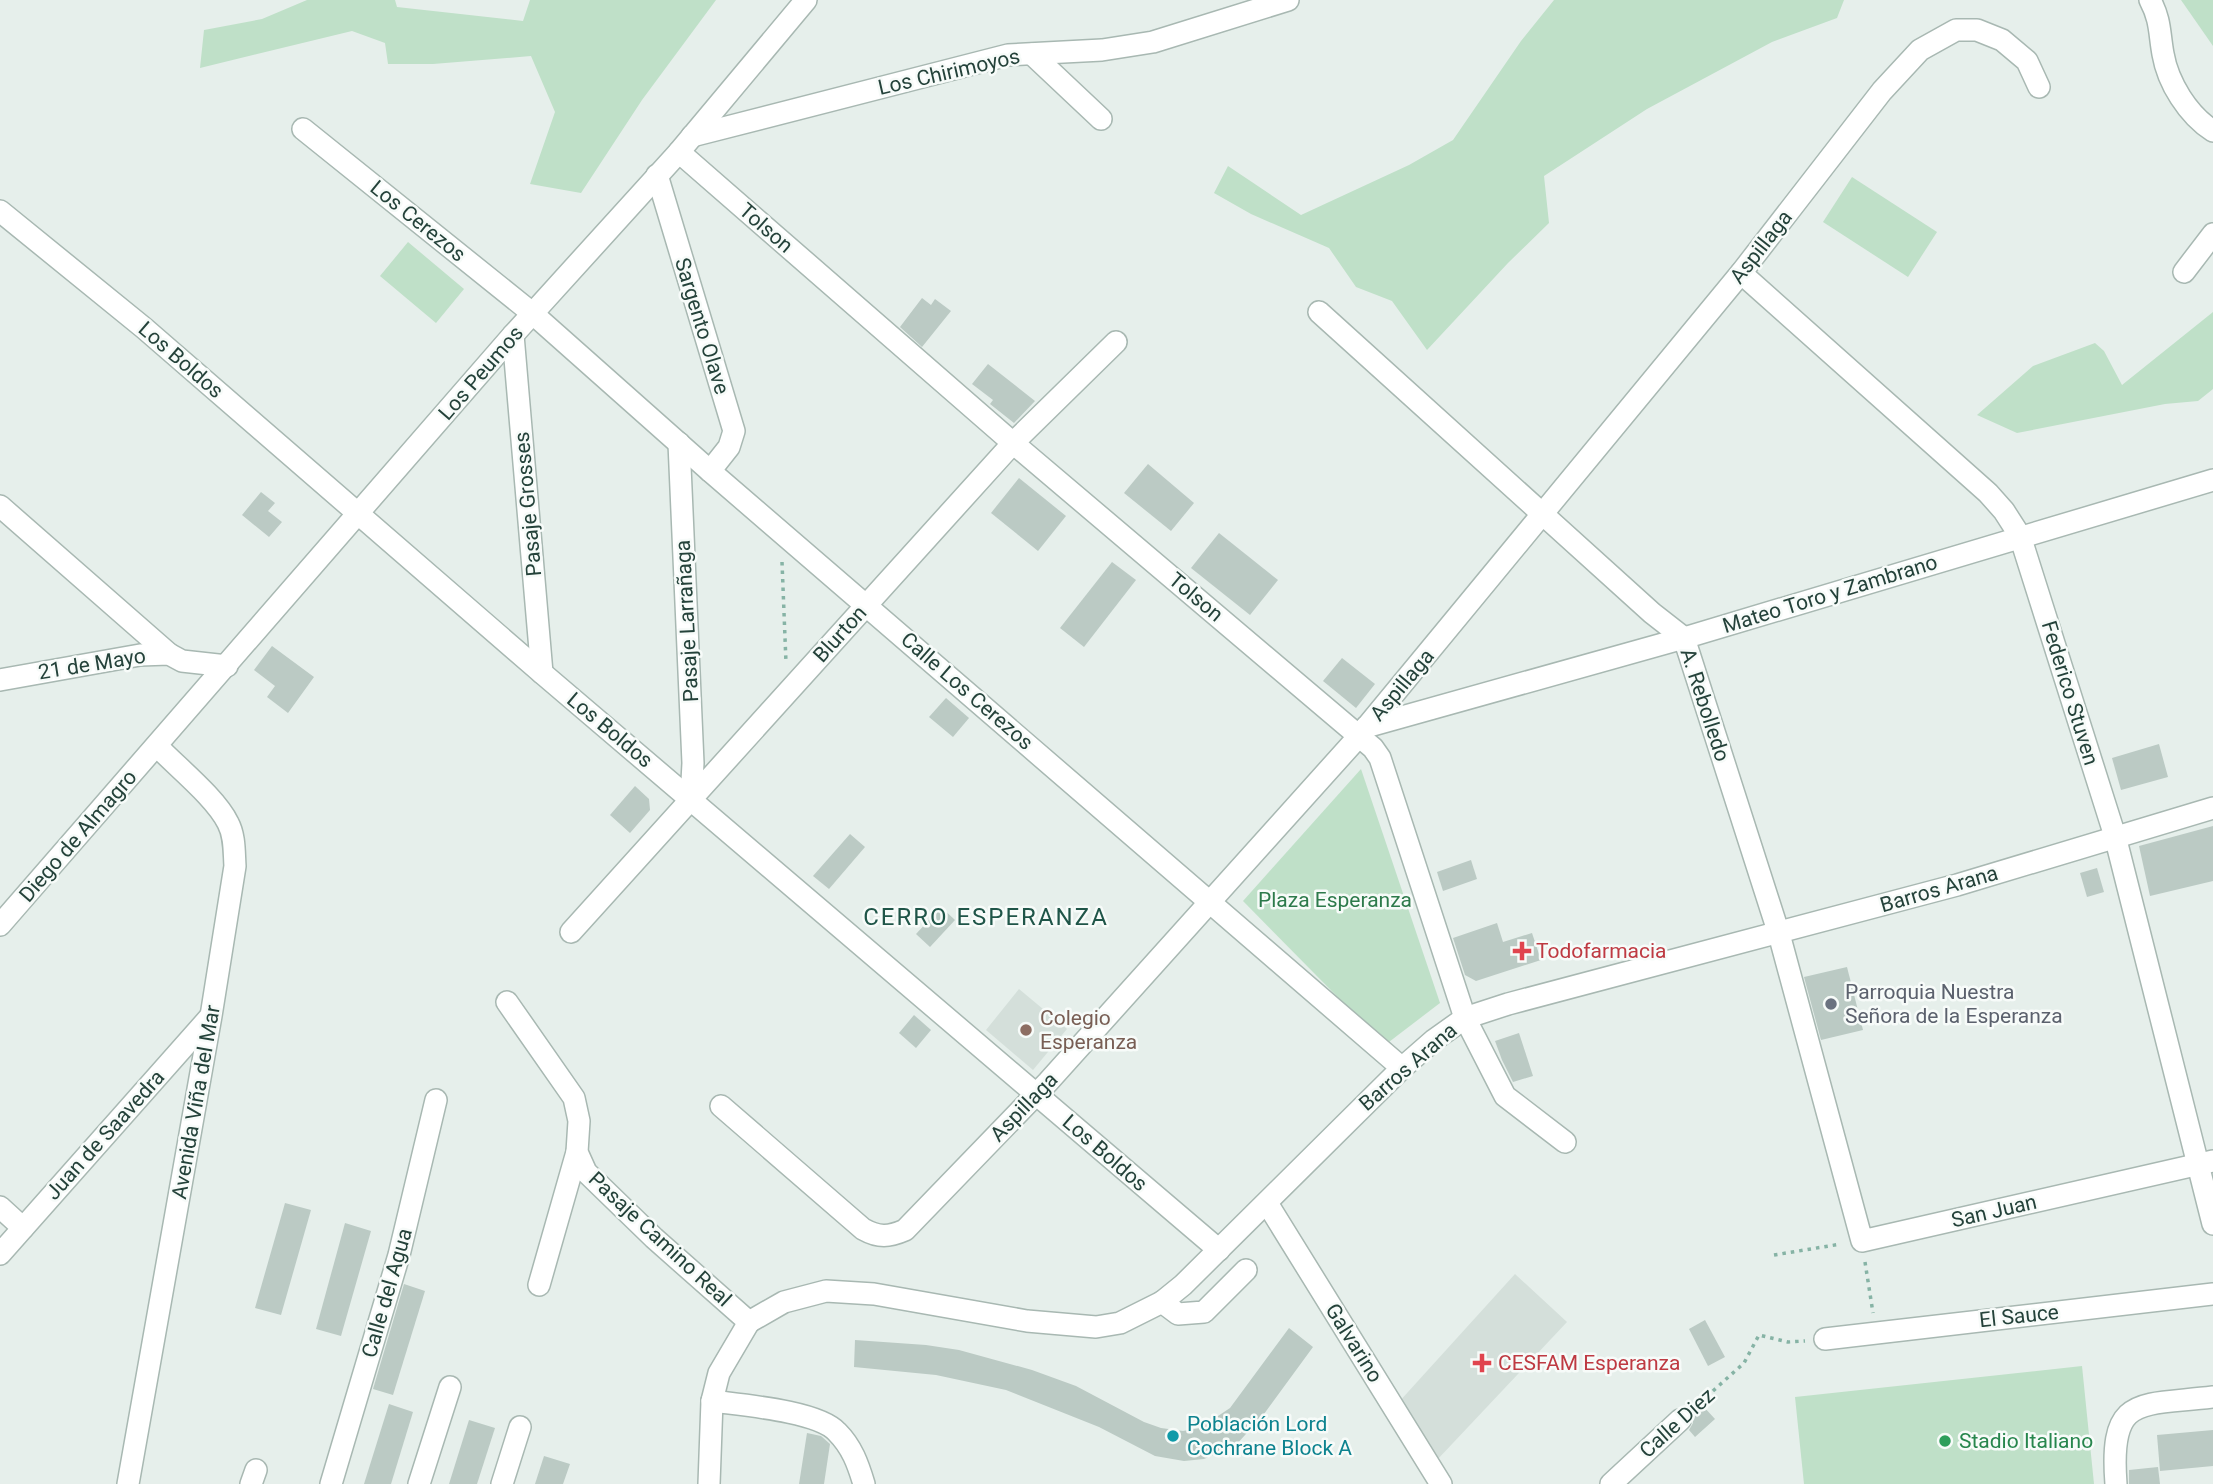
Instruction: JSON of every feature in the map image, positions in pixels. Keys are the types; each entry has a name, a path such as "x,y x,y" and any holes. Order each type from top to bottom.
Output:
{"street":[{"name":"Los Peumos","path":"157,746 532,313 685,144 806,0"},
{"name":"Los Chirimoyos","path":"685,144 1008,55 1102,50 1153,42 1288,0"},
{"path":"2150,0 2162,32 2163,54 2172,81 2184,102 2202,124 2213,131"},
{"name":"Aspillaga","path":"721,1106 863,1229 885,1237 905,1230 1037,1093 1363,731 1741,273 1882,92 1920,50 1956,30 1978,30 2003,40 2027,61 2039,86"},
{"path":"1032,54 1101,119"},
{"name":"Los Cerezos","path":"303,129 532,313"},
{"name":"Tolson","path":"685,144 1013,443 1363,731 1380,758 1465,1018 1505,1096 1565,1142"},
{"name":"Sargento Olave","path":"657,176 733,431 729,447 710,471"},
{"name":"Los Boldos","path":"0,211 144,328 542,673 1219,1250"},
{"path":"2183,272 2213,234"},
{"name":"Federico Stuven","path":"1741,273 1988,493 2020,536 2115,836 2206,1163 2213,1224"},
{"name":"A. Rebolledo","path":"1319,312 1652,613 1684,638 1779,934 1863,1241"},
{"name":"Calle Los Cerezos","path":"532,313 710,471 1402,1068"},
{"name":"Pasaje Grosses","path":"513,335 542,673"},
{"name":"Blurton","path":"571,932 1013,443 1116,342"},
{"name":"Pasaje Larrañaga","path":"679,443 693,764 691,799"},
{"name":"Mateo Toro y Zambrano","path":"1363,731 2213,480"},
{"path":"0,506 176,658 200,696"},
{"name":"21 de Mayo","path":"0,680 140,654 227,666"},
{"name":"Diego de Almagro","path":"0,925 157,746"},
{"name":"Avenida Viña del Mar","path":"128,1484 235,866 234,843 229,823 157,746"},
{"name":"Barros Arana","path":"749,1322 784,1303 825,1291 874,1294 1027,1321 1096,1327 1120,1323 1162,1302 1219,1250 1402,1068 1465,1018 1508,1004 1957,885 2213,808"},
{"name":"Pasaje Camino Real","path":"508,1002 574,1098 579,1121 577,1152 539,1285"},
{"name":"Juan de Saavedra","path":"0,1254 211,1016"},
{"name":"Calle del Agua","path":"331,1484 399,1255 436,1100"},
{"name":"Pasaje Camino Real","path":"577,1152 586,1172 654,1238 749,1322"},
{"name":"San Juan","path":"1863,1241 2206,1163"},
{"name":"Galvarino","path":"1266,1202 1441,1484"},
{"path":"0,1207 23,1228"},
{"path":"1162,1302 1178,1314 1204,1312 1246,1270"},
{"name":"El Sauce","path":"1825,1339 1875,1331 2213,1294"},
{"path":"709,1484 712,1401 719,1373 749,1322"},
{"path":"419,1484 450,1387"},
{"path":"2116,1484 2114,1453 2118,1425 2129,1412 2141,1406 2213,1397"},
{"path":"712,1401 801,1415 835,1429 856,1457 864,1484"},
{"name":"Calle Diez","path":"1611,1484 1680,1420"},
{"path":"502,1484 520,1427"}],"path":[{"path":"781,532 787,692"},
{"path":"1774,1255 1863,1241 1875,1331"},
{"name":"Calle Diez","path":"1680,1420 1744,1363 1759,1335 1788,1342"}],"shaded area":[{"name":"Colegio Esperanza","path":"1019,989 1067,1029 1033,1070 986,1030"},
{"name":"CESFAM Esperanza","path":"1515,1274 1567,1322 1437,1460 1398,1403"}],"green space":[{"path":"307,0 395,0 397,7 523,21 530,0 716,0 642,100 581,193 530,184 555,112 531,56 433,64 388,64 385,43 352,31 200,68 204,30 262,19"},
{"path":"1554,0 1844,0 1837,18 1772,42 1647,109 1544,176 1549,223 1427,350 1392,301 1356,287 1329,248 1251,214 1214,193 1228,166 1301,215 1409,165 1453,140 1521,41"},
{"path":"2181,0 2213,0 2213,46"},
{"path":"1852,177 1937,232 1908,277 1823,222"},
{"path":"408,242 464,289 436,323 380,276"},
{"path":"2213,312 2213,389 2198,401 2165,404 2017,433 1977,415 2033,366 2095,343 2104,351 2122,385"},
{"name":"Plaza Esperanza","path":"1361,769 1440,1003 1385,1045 1243,901"},
{"name":"Stadio Italiano","path":"2082,1366 2094,1484 1804,1484 1795,1397"}],"building":[{"path":"922,298 931,305 935,299 951,311 922,347 900,327"},
{"path":"988,364 1035,401 1014,423 990,404 993,400 972,384"},
{"path":"1148,464 1194,503 1171,531 1124,493"},
{"path":"1019,478 1066,516 1038,551 991,513"},
{"path":"261,492 275,503 268,511 282,522 269,537 242,515"},
{"path":"1219,533 1278,580 1250,615 1191,568"},
{"path":"1112,562 1136,580 1084,647 1060,628"},
{"path":"272,646 314,677 288,713 267,697 275,686 254,670"},
{"path":"1342,658 1375,684 1356,708 1323,681"},
{"path":"946,698 969,718 953,737 929,717"},
{"path":"2159,744 2168,777 2121,790 2112,758"},
{"path":"635,786 649,799 650,810 630,833 610,815"},
{"path":"2213,826 2213,881 2150,896 2139,846"},
{"path":"850,834 865,847 829,889 813,876"},
{"path":"1471,860 1477,879 1443,891 1437,872"},
{"path":"2097,868 2104,892 2087,897 2080,873"},
{"path":"941,907 955,920 930,947 916,934"},
{"path":"1497,923 1503,942 1532,933 1541,960 1476,981 1465,975 1453,938"},
{"name":"Parroquia Nuestra Señora de la Esperanza","path":"1847,967 1863,1030 1821,1040 1804,977"},
{"path":"914,1015 931,1030 916,1048 899,1033"},
{"path":"1519,1033 1533,1076 1513,1082 1495,1041"},
{"path":"285,1203 311,1210 281,1315 255,1308"},
{"path":"345,1223 371,1231 341,1336 316,1329"},
{"path":"404,1284 425,1291 393,1395 373,1389"},
{"path":"1705,1320 1725,1357 1708,1366 1689,1329"},
{"path":"1289,1328 1313,1347 1264,1414 1236,1445 1204,1459 1184,1461 1155,1456 1099,1427 1006,1390 936,1375 854,1367 855,1340 959,1350 1032,1370 1076,1386 1144,1422 1183,1431 1200,1428 1230,1408"},
{"path":"389,1404 413,1412 391,1484 364,1484"},
{"path":"1703,1406 1715,1419 1695,1437 1689,1430 1693,1423 1692,1416"},
{"path":"469,1420 495,1428 477,1484 449,1484"},
{"path":"2213,1430 2213,1466 2160,1471 2157,1435"},
{"path":"807,1433 821,1436 830,1444 824,1484 799,1484"},
{"path":"544,1456 570,1464 563,1484 535,1484"},
{"path":"2158,1467 2160,1484 2129,1484 2129,1470"}],"place":[{"name":"Todofarmacia","path":"1522,951"},
{"name":"Parroquia Nuestra Señora de la Esperanza","path":"1831,1004"},
{"name":"Colegio Esperanza","path":"1026,1030"},
{"name":"CESFAM Esperanza","path":"1482,1363"},
{"name":"Población Lord Cochrane Block A","path":"1173,1436"},
{"name":"Stadio Italiano","path":"1945,1441"}],"district":[{"name":"CERRO ESPERANZA","path":"986,917"}]}
